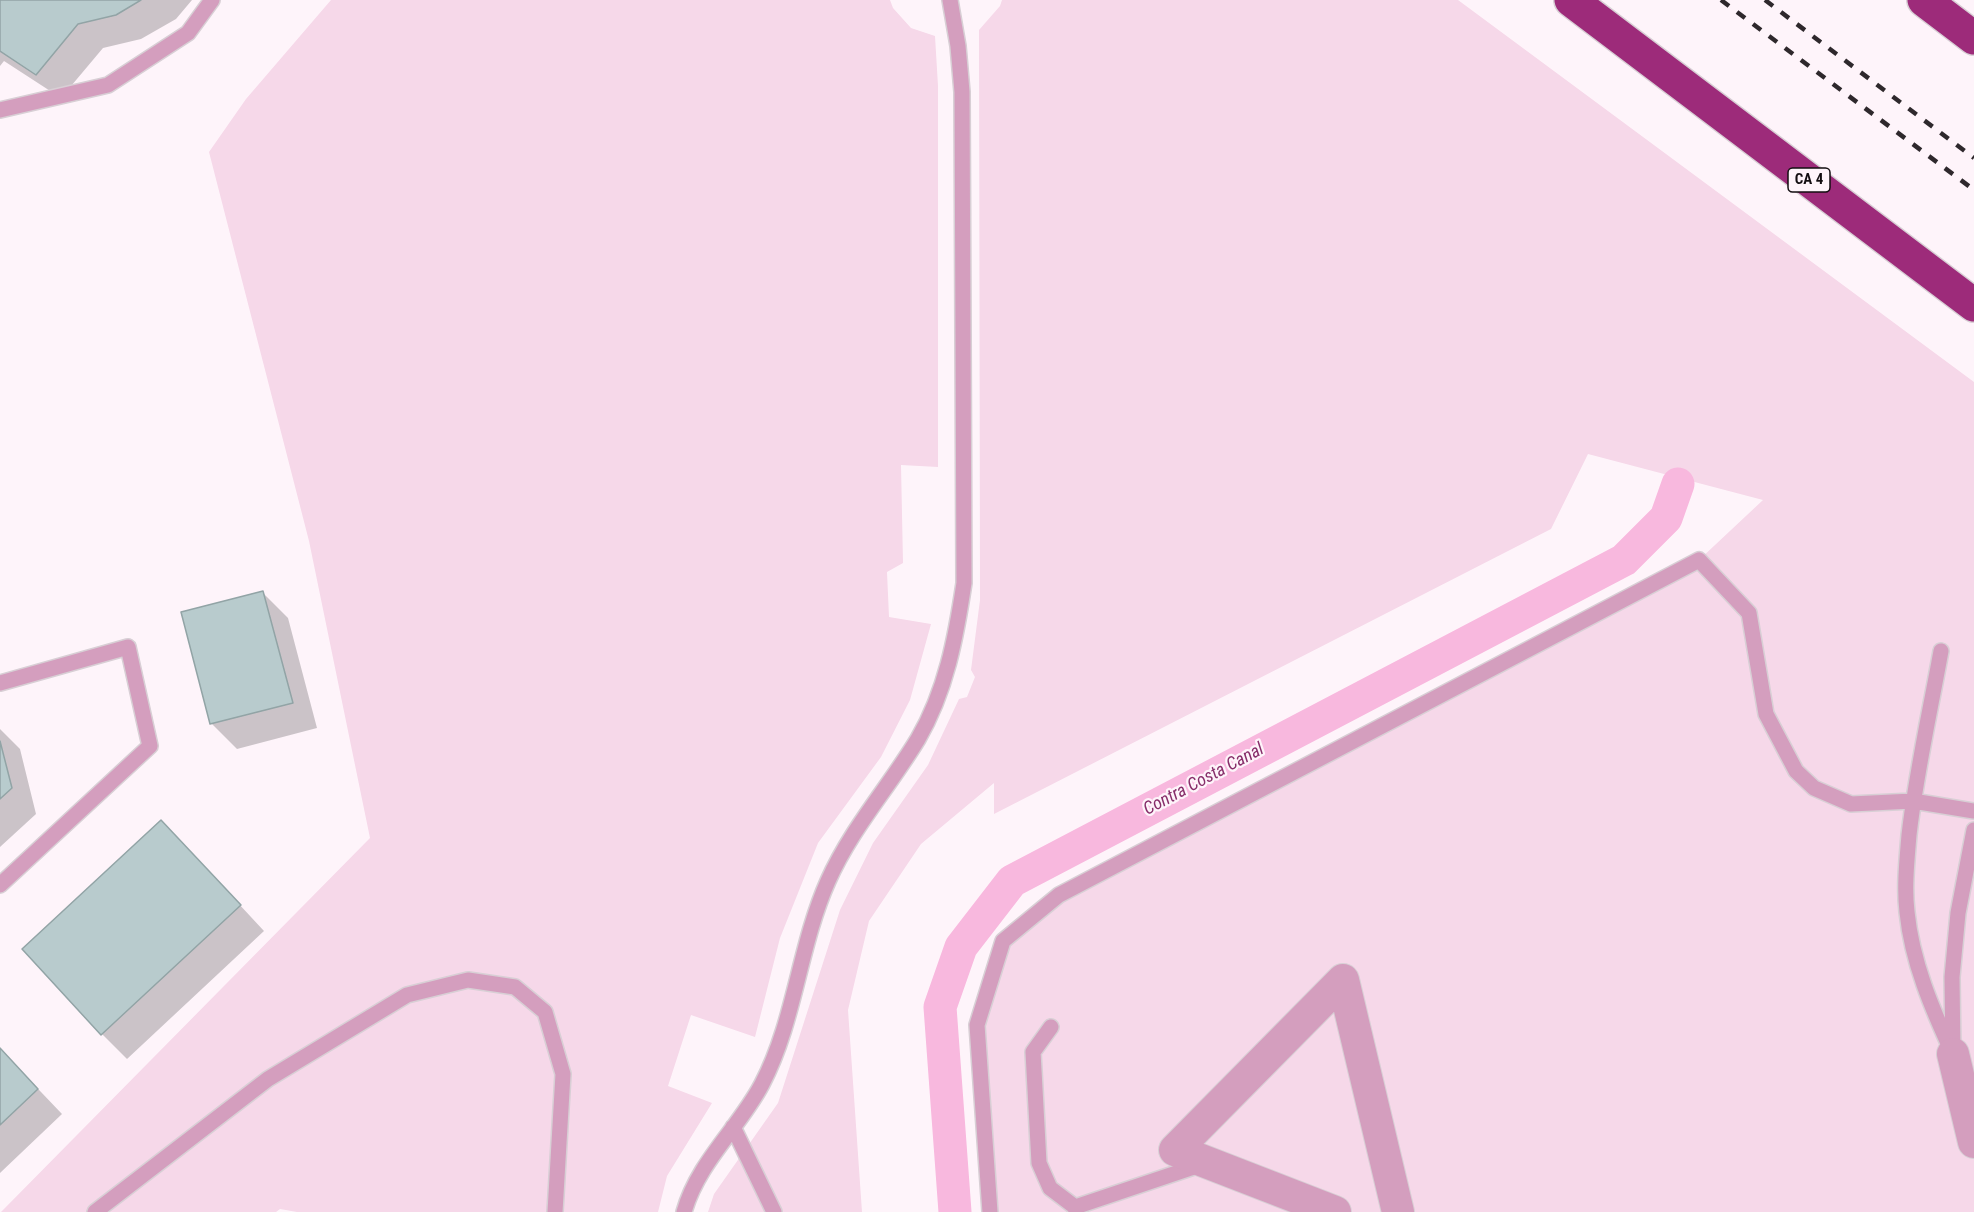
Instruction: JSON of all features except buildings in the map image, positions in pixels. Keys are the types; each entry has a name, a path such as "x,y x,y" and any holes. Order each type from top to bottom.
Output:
{"highway":[{"name":"CA 4","path":"1571,0 1974,305"},
{"path":"1924,0 1974,38"}],"street":[{"path":"1335,1212 1175,1150 1343,980 1398,1212"},
{"path":"1953,1054 1974,1142"}],"lane":[{"path":"0,110 108,85 188,33 212,0"},
{"path":"684,1212 705,1166 761,1085 780,1043 810,929 828,881 853,833 919,737 942,687 957,636 964,583 962,92 958,46 950,0"},
{"path":"990,1212 977,1026 1003,941 1059,895 1699,560 1749,613 1766,714 1796,771 1814,788 1851,804 1913,801 1974,811"},
{"path":"0,683 128,647 150,746 0,885"},
{"path":"1941,651 1913,801 1906,862 1907,912 1917,964 1931,1005 1953,1054"},
{"path":"1953,1054 1952,977 1958,913 1974,830"},
{"path":"95,1212 268,1079 407,995 468,980 515,987 545,1012 563,1074 555,1212"},
{"path":"1051,1027 1033,1052 1039,1163 1050,1188 1076,1209 1206,1162"},
{"path":"733,1126 774,1212"}],"shaded area":[{"path":"331,0 890,0 893,8 911,28 935,36 938,86 938,467 901,465 903,563 887,572 889,617 931,624 910,700 881,757 818,843 780,938 755,1037 691,1015 668,1086 712,1103 667,1176 658,1212 297,1212 280,1209 276,1212 1,1212 370,838 309,541 209,152 246,99"},
{"path":"1002,0 1458,0 1974,382 1974,1212 993,1212 977,1025 1003,941 1059,895 1699,560 1763,500 1588,454 1551,529 994,814 994,783 921,844 869,921 848,1010 862,1212 708,1212 714,1194 778,1103 840,910 873,843 928,765 959,699 967,697 975,677 971,670 980,600 979,30 1000,6"}],"waterway":[{"name":"Contra Costa Canal","path":"955,1212 940,1007 961,947 1012,881 1624,560 1666,518 1678,484"}],"railway":[{"path":"1721,0 1974,190"},
{"path":"1765,0 1974,158"}]}
